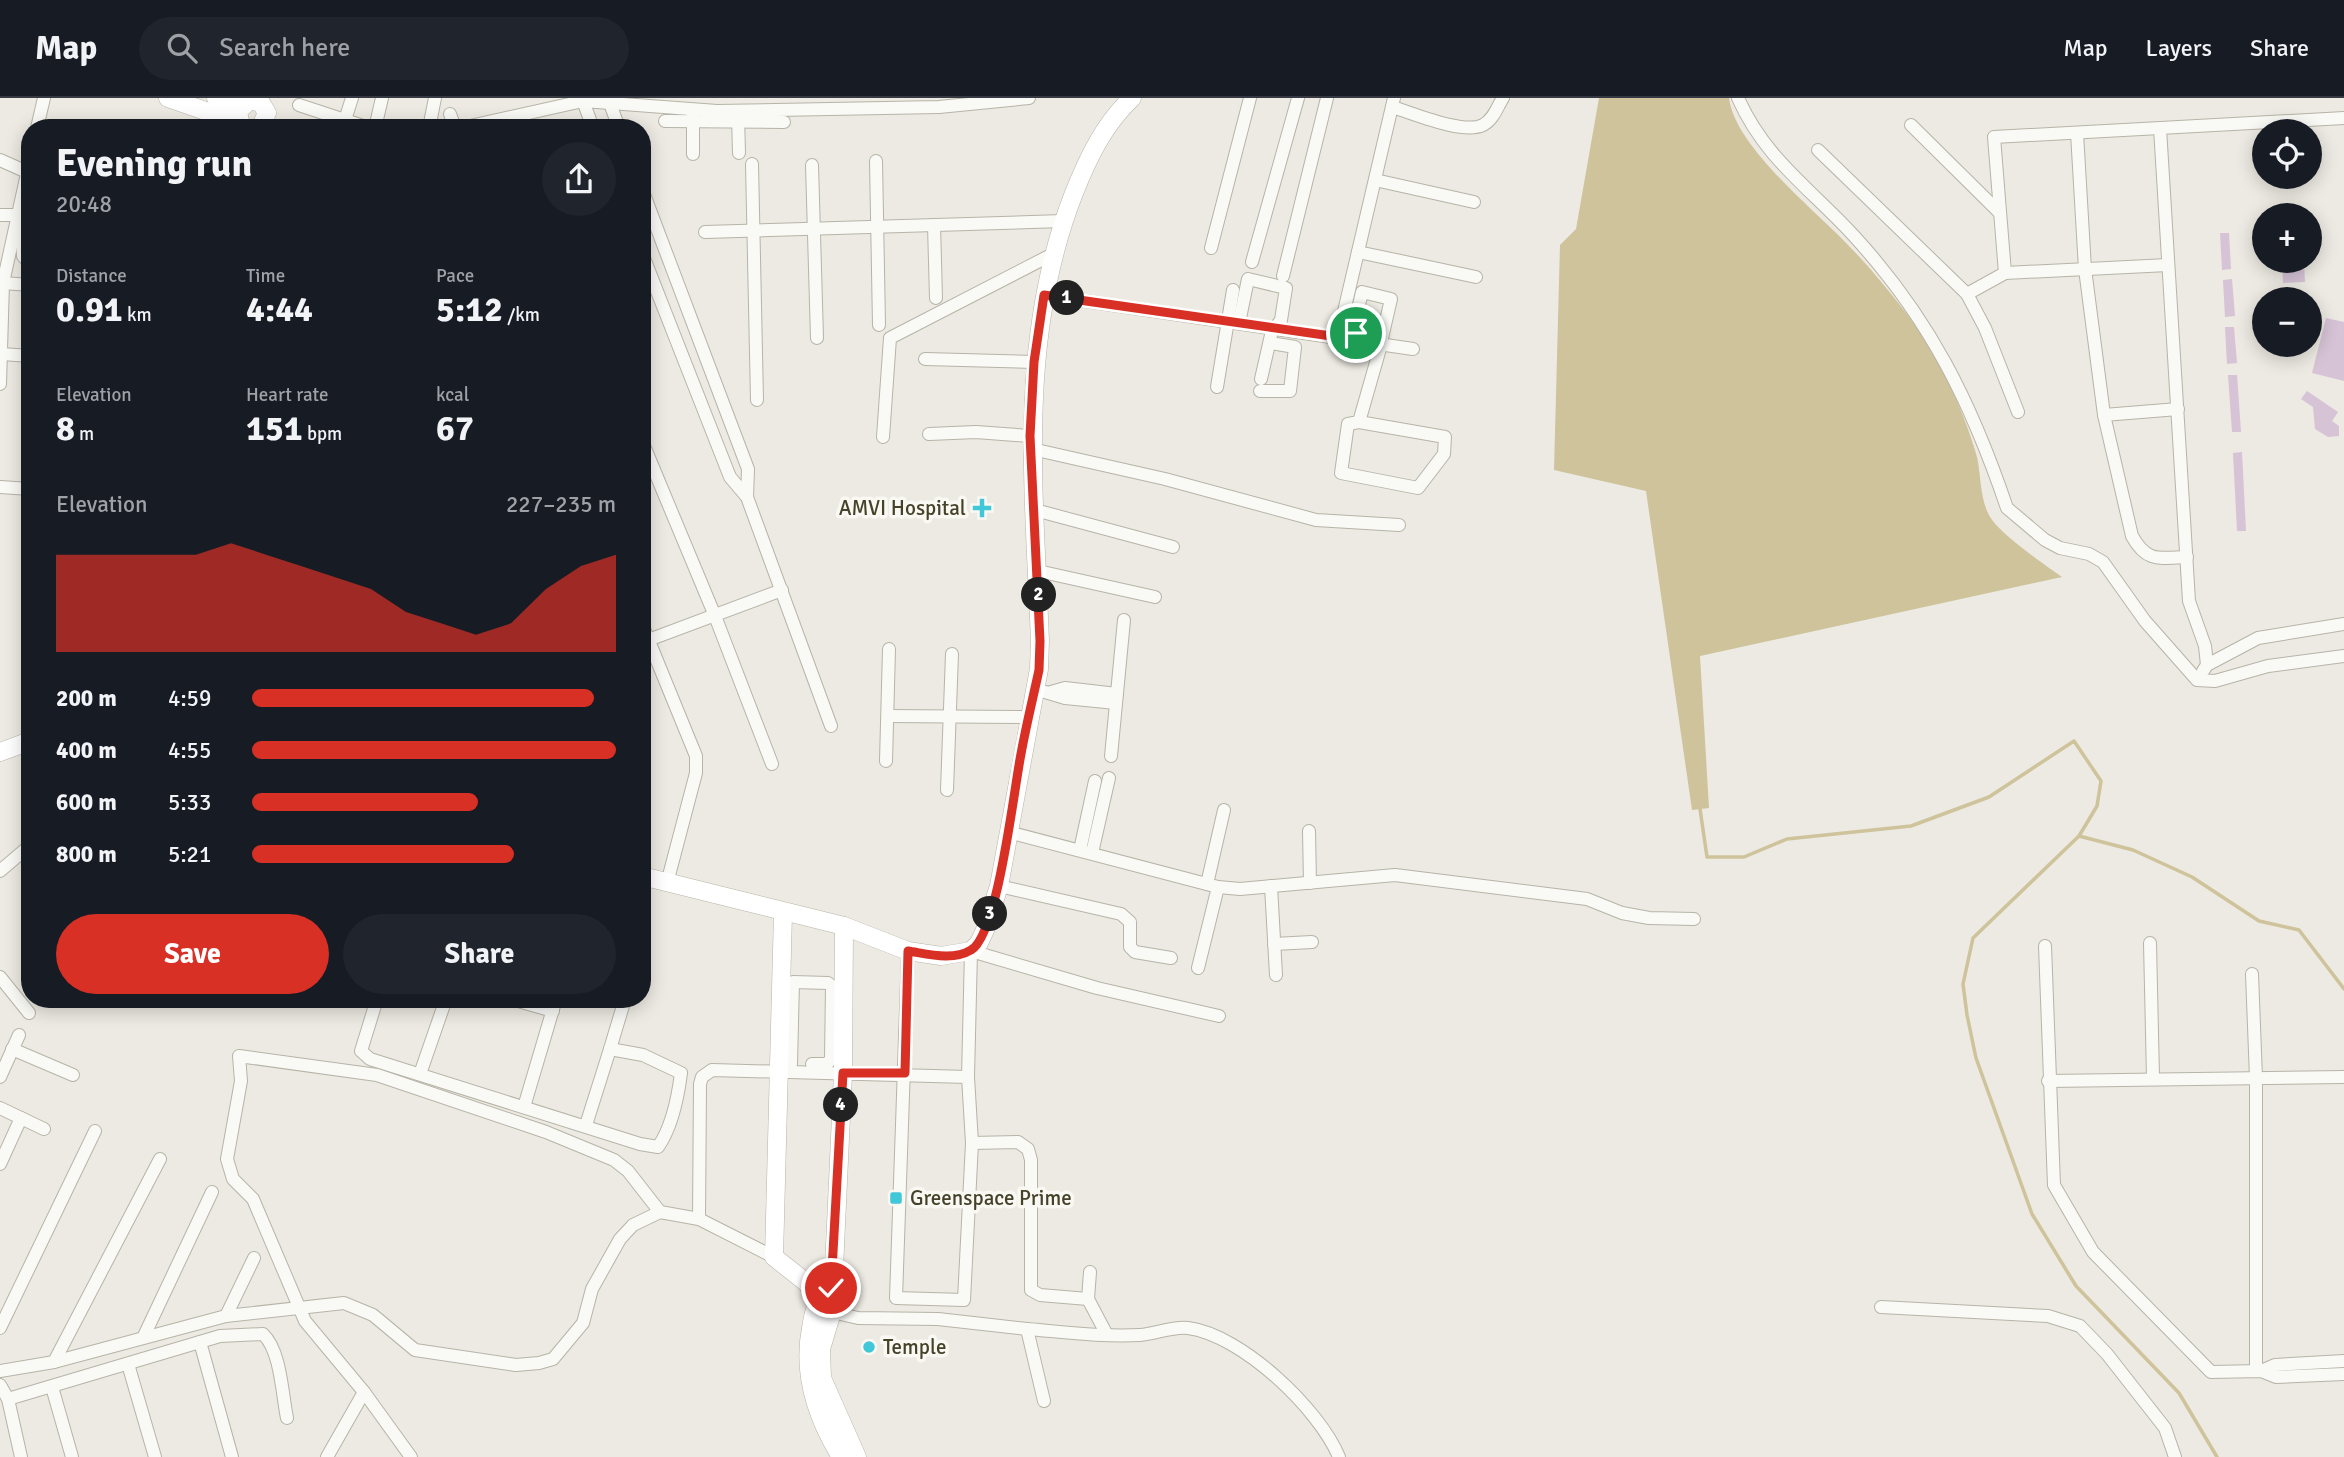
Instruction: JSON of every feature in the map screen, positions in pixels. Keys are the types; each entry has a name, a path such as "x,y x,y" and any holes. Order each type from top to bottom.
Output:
{"street":[{"path":"39,119 44,98"},
{"path":"168,98 244,111"},
{"path":"216,98 244,111"},
{"path":"345,119 352,98"},
{"path":"377,119 382,98"},
{"path":"431,119 435,98"},
{"path":"499,119 582,99 609,100 693,115 738,116 862,103 1028,98"},
{"path":"908,951 896,1298 964,1300 972,1143 968,1077 971,951 979,943 985,930 999,886 1029,717 1043,690 1031,443 1034,362 1044,295 1063,221 1092,151 1108,124 1132,98"},
{"path":"1211,248 1250,98"},
{"path":"1252,262 1298,98"},
{"path":"1283,275 1327,98"},
{"path":"1338,337 1349,317 1358,252 1393,102 1447,124 1472,127 1492,118 1503,98"},
{"path":"1738,98 1778,162 1853,234 1902,292 1936,342 1952,372 2007,508 2045,540 2060,548 2089,554 2103,562 2146,621 2197,680 2215,681 2268,666 2344,656"},
{"path":"582,99 590,119"},
{"path":"244,111 256,100 267,103"},
{"path":"609,100 616,119"},
{"path":"299,105 342,119"},
{"path":"665,121 693,115 718,105 738,116"},
{"path":"450,114 452,119"},
{"path":"693,115 693,154"},
{"path":"738,116 739,153"},
{"path":"2005,273 1994,138 2344,118"},
{"path":"1911,125 2000,213"},
{"path":"2160,128 2189,601 2205,646 2207,665"},
{"path":"2077,133 2085,269 2104,415 2132,536 2141,551 2155,558 2187,557"},
{"path":"1818,150 1967,294 1985,328 2018,412"},
{"path":"0,160 21,164"},
{"path":"876,161 880,325"},
{"path":"752,164 757,400"},
{"path":"812,165 817,338"},
{"path":"1375,180 1474,202"},
{"path":"0,376 2,283 21,196"},
{"path":"651,214 748,469 747,497"},
{"path":"0,215 16,218 21,222"},
{"path":"705,232 1063,221"},
{"path":"934,225 936,299"},
{"path":"1358,252 1476,277"},
{"path":"883,437 890,338 1053,254"},
{"path":"1967,294 2005,273 2168,265"},
{"path":"651,276 730,477 747,497 831,726"},
{"path":"1217,387 1248,279 1286,288 1281,320 1275,326 1270,343 1261,385 1290,391 1295,346 1270,343"},
{"path":"2,283 21,284"},
{"path":"1233,290 1236,320"},
{"path":"1044,295 1236,320 1413,349"},
{"path":"1292,405 1306,332"},
{"path":"1359,422 1381,345"},
{"path":"2,354 21,355"},
{"path":"925,359 1034,362"},
{"path":"2104,415 2178,409"},
{"path":"1359,422 1445,437 1444,454 1418,488 1343,475 1348,424 1359,422"},
{"path":"929,434 976,432 1031,443 1316,520 1398,525"},
{"path":"651,456 772,764"},
{"path":"0,487 21,488"},
{"path":"1035,510 1173,547"},
{"path":"1038,571 1155,597"},
{"path":"651,639 782,590"},
{"path":"1111,756 1124,620"},
{"path":"2197,680 2207,665 2258,638 2344,624"},
{"path":"886,761 889,649"},
{"path":"651,652 696,756 696,774 667,883"},
{"path":"947,790 952,654"},
{"path":"1043,690 1065,688 1116,698"},
{"path":"889,716 1029,717"},
{"path":"0,752 21,744"},
{"path":"1086,851 1102,780"},
{"path":"1198,968 1224,810"},
{"path":"1309,831 1310,883"},
{"path":"1007,832 1213,885 1240,889 1395,875 1587,899 1622,913 1649,918 1694,919"},
{"path":"0,872 21,853"},
{"path":"651,879 844,926 908,951 942,956 971,951 1097,988 1219,1016"},
{"path":"999,886 1121,914 1130,922 1130,947 1135,952 1171,958"},
{"path":"1271,886 1276,975"},
{"path":"774,1256 783,913"},
{"path":"841,1457 827,1434 808,1374 807,1351 831,1288 843,1073 844,926"},
{"path":"1274,944 1312,942"},
{"path":"2150,943 2153,1077"},
{"path":"2045,946 2054,1185 2093,1252 2211,1372 2258,1371 2276,1365 2344,1361"},
{"path":"2252,974 2256,1078 2258,1371"},
{"path":"0,977 21,1003"},
{"path":"699,1219 702,1077 712,1070 827,1064 831,1059 831,983 793,982 781,1066"},
{"path":"25,1008 29,1013"},
{"path":"374,1008 361,1051 370,1059 640,1144 657,1147 679,1090 681,1073 643,1055 610,1049"},
{"path":"420,1074 443,1008"},
{"path":"524,1107 553,1008"},
{"path":"586,1125 622,1008"},
{"path":"0,1077 19,1035"},
{"path":"12,1049 73,1075"},
{"path":"411,1457 364,1392 327,1350 298,1306 253,1199 229,1170 227,1159 241,1081 239,1056 377,1075 546,1132 614,1160 628,1171 660,1212"},
{"path":"781,1066 843,1073 968,1077"},
{"path":"2048,1081 2153,1077 2344,1077"},
{"path":"0,1108 44,1129"},
{"path":"0,1164 21,1118"},
{"path":"0,1328 95,1131"},
{"path":"972,1143 1017,1142 1028,1149 1031,1160 1031,1290 1040,1296 1088,1299"},
{"path":"54,1362 160,1159"},
{"path":"144,1336 212,1192"},
{"path":"0,1371 54,1362 226,1316 344,1303 373,1315 415,1350 516,1365 539,1363 553,1359 583,1323 592,1289 620,1239 633,1225 660,1212 699,1219 774,1256 808,1284 824,1309 822,1378 857,1457"},
{"path":"226,1316 254,1258"},
{"path":"1090,1272 1088,1299 1107,1335"},
{"path":"1881,1307 2048,1316 2080,1326 2107,1354 2165,1428 2175,1457"},
{"path":"824,1309 858,1318 938,1319 1107,1335 1142,1335 1187,1328 1233,1344 1279,1380 1330,1436 1339,1457"},
{"path":"1027,1329 1044,1401"},
{"path":"8,1399 220,1336 263,1334 270,1340 275,1357 287,1418"},
{"path":"201,1342 232,1457"},
{"path":"128,1364 155,1457"},
{"path":"2258,1371 2276,1377 2344,1374"},
{"path":"0,1385 8,1399 20,1457"},
{"path":"52,1387 72,1457"},
{"path":"327,1457 364,1392"}],"shaded area":[{"path":"1599,98 1729,98 1734,117 1761,157 1864,261 1907,314 1929,347 1965,419 1977,457 1984,502 1989,515 2022,548 2062,577 1700,656 1709,808 1692,810 1646,491 1554,470 1560,245 1576,229"},
{"path":"2220,233 2229,233 2231,269 2222,270"},
{"path":"2283,273 2305,273 2305,282 2283,283"},
{"path":"2232,279 2235,316 2225,317 2223,280"},
{"path":"2326,318 2344,322 2344,381 2312,373 2316,357 2322,357 2322,334"},
{"path":"2225,327 2234,327 2237,363 2227,364"},
{"path":"2228,375 2237,375 2241,432 2232,432"},
{"path":"2307,391 2338,412 2332,421 2339,426 2339,436 2328,437 2315,429 2313,407 2301,399"},
{"path":"2242,452 2246,531 2237,531 2233,453"}],"waterway":[{"path":"1700,809 1707,857 1744,857 1787,839 1911,826 1989,797 2074,741 2101,781 2097,806 2079,836 1973,938 1963,984 1967,1015 1976,1058 2032,1214 2076,1286 2179,1393 2217,1457"},
{"path":"2079,836 2133,850 2192,877 2259,921 2299,930 2344,989"}],"place":[{"name":"AMVI Hospital","path":"982,508"},
{"name":"Greenspace Prime","path":"896,1198"},
{"name":"Temple","path":"869,1347"}],"route":[{"path":"831,1288 843,1073 905,1073 908,951 942,956 971,951 979,943 985,930 999,886 1021,751 1039,670 1035,510 1030,436 1034,362 1044,295 1338,337 1343,316 1356,318 1356,333"}]}
